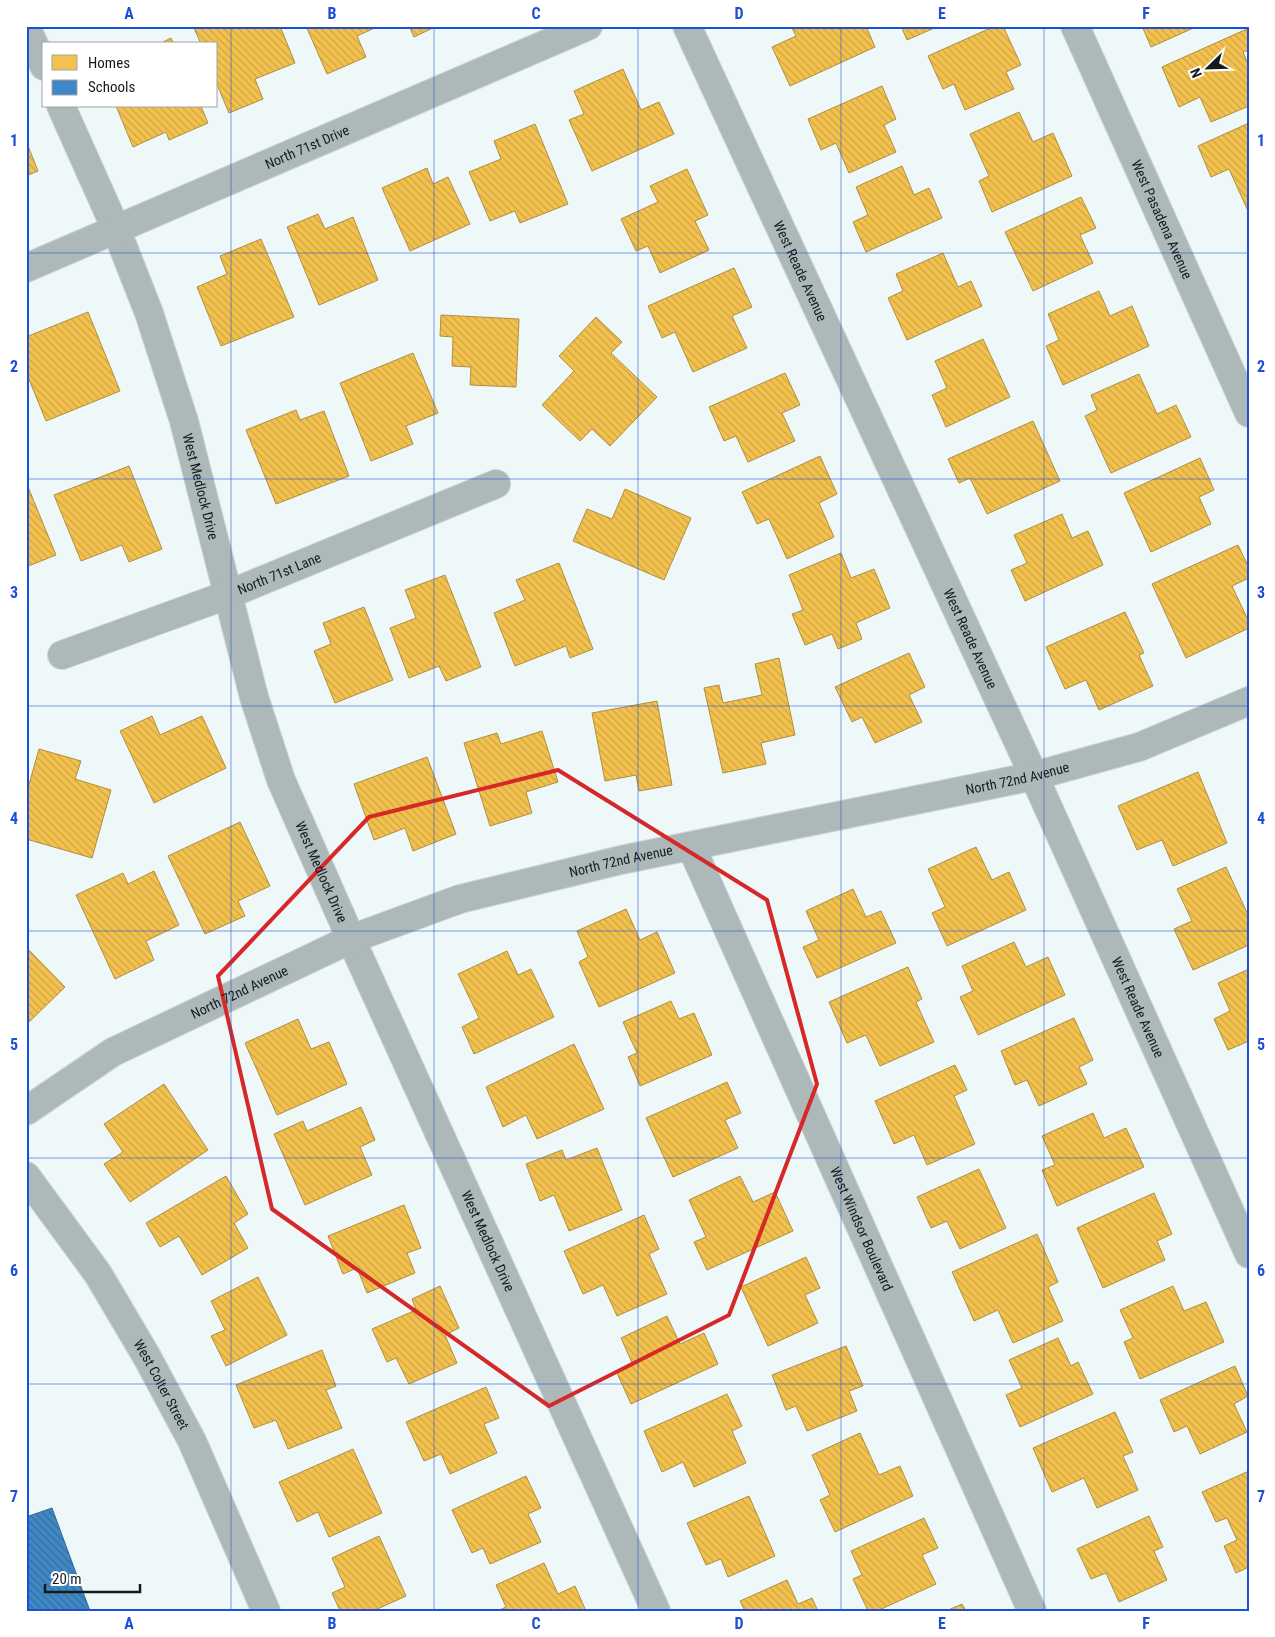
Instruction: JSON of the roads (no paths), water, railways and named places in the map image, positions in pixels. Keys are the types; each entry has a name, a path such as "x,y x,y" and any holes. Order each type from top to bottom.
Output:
{"street":[{"name":"North 71st Drive","path":"26,268 588,26"},
{"name":"West Reade Avenue","path":"687,26 1034,776 1249,1254"},
{"name":"West Pasadena Avenue","path":"1074,26 1249,412"},
{"path":"26,27 42,62"},
{"name":"West Medlock Drive","path":"63,108 116,229 149,313 184,421 254,697 281,780 656,1611"},
{"name":"North 71st Lane","path":"62,655 227,595 496,484"},
{"name":"North 72nd Avenue","path":"26,1110 113,1052 352,939 460,899 621,860 1034,776 1139,747 1249,701"},
{"name":"West Windsor Boulevard","path":"691,846 1032,1611"},
{"name":"West Colter Street","path":"26,1176 98,1274 147,1357 192,1441 266,1611"}]}
